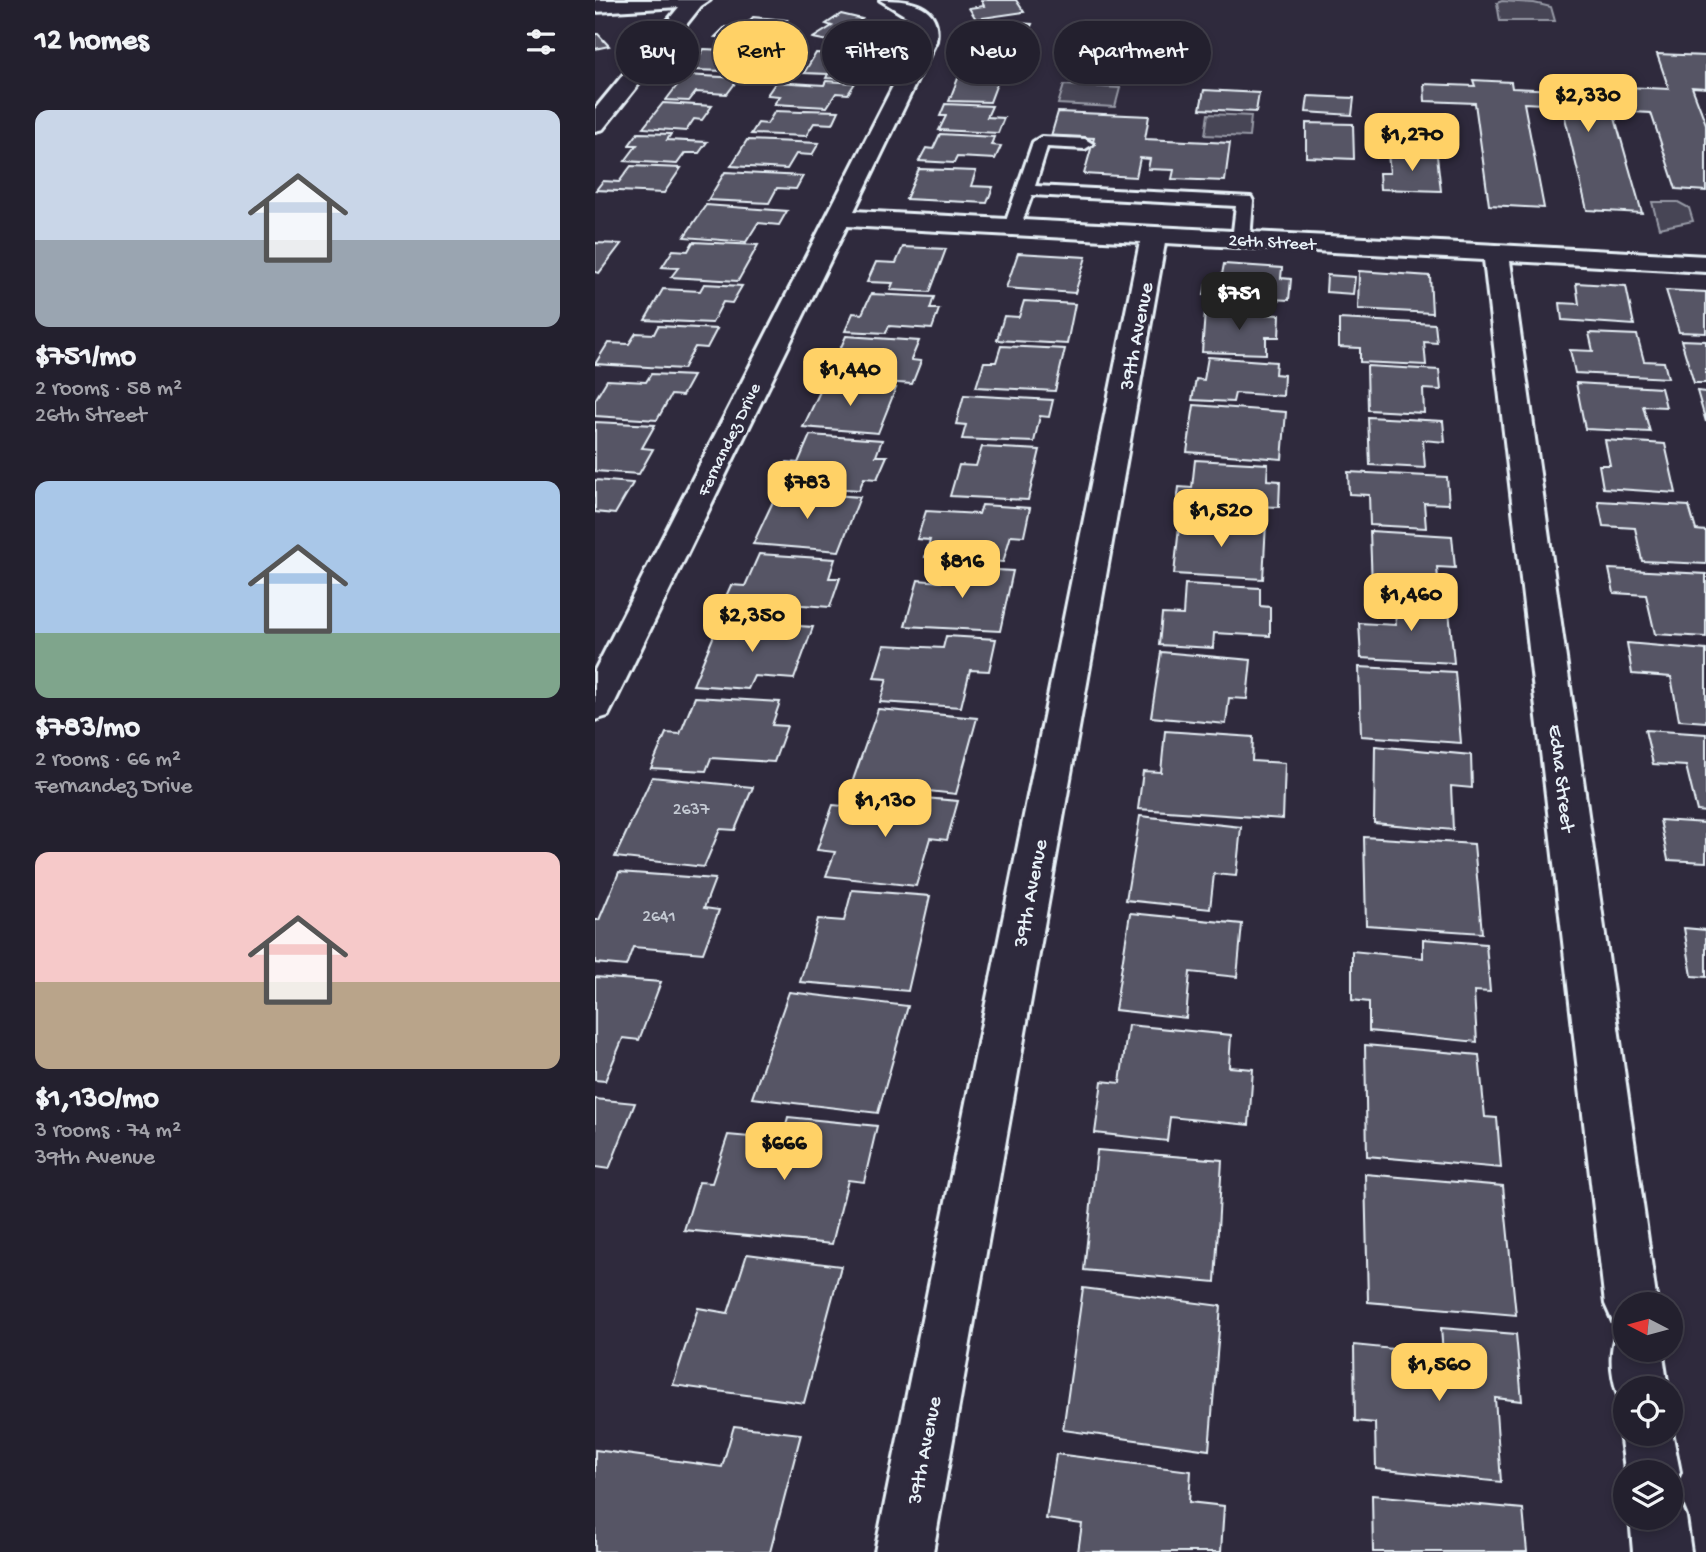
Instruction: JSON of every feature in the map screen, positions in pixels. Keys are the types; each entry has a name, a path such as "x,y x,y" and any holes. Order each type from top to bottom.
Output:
{"street":[{"path":"595,6 697,0"},
{"path":"595,124 697,0"},
{"name":"Fernandez Drive","path":"595,706 926,41 929,30 926,21 918,12 890,0"},
{"name":"26th Street","path":"838,218 1706,264"},
{"name":"39th Avenue","path":"904,1552 1154,235"},
{"name":"Edna Street","path":"1496,253 1629,1292"},
{"path":"1659,1530 1662,1552"}],"lane":[{"path":"1013,228 1041,142 1085,144"},
{"path":"1025,190 1245,201 1241,240"}],"shaded area":[{"path":"1502,1 1551,7 1555,21 1500,21 1497,3"},
{"path":"1064,85 1120,88 1115,107 1058,104"},
{"path":"1208,114 1251,116 1249,137 1205,135"},
{"path":"1652,202 1678,202 1689,208 1693,221 1659,228"}],"building":[{"path":"981,0 1016,0 1024,12 976,19 969,8 984,6"},
{"path":"841,14 862,19 859,21 830,21"},
{"path":"753,17 787,20 786,21 749,21"},
{"path":"822,32 822,40 813,38"},
{"path":"595,34 598,34 609,46 595,49"},
{"path":"704,49 713,49 713,71 699,70 699,56"},
{"path":"816,53 822,53 822,74 808,73 808,66"},
{"path":"1657,54 1706,56 1706,88 1692,87 1706,124 1706,191 1676,189 1651,113 1613,111 1642,213 1587,210 1562,105 1524,103 1544,208 1489,205 1475,103 1425,101 1424,84 1475,86 1473,80 1511,82 1512,88 1560,90 1559,84 1669,89"},
{"path":"699,76 713,77 713,84 734,84 727,94 696,92 689,101 666,100 678,84 699,84"},
{"path":"775,84 854,84 848,94 836,93 827,107 774,104 780,96 767,95"},
{"path":"956,84 997,84 990,102 949,101"},
{"path":"1204,90 1259,93 1256,112 1200,109"},
{"path":"1308,96 1354,98 1352,115 1306,112"},
{"path":"663,103 712,106 702,120 694,119 686,131 643,128"},
{"path":"945,104 992,106 987,117 1004,118 998,133 939,130 946,116 940,116"},
{"path":"775,111 839,111 833,124 814,123 806,136 751,134 758,123 767,124"},
{"path":"1058,112 1149,116 1145,139 1230,143 1225,181 1172,179 1174,170 1148,169 1150,159 1140,158 1136,177 1084,174 1094,138 1051,136"},
{"path":"1306,123 1353,124 1354,159 1306,157"},
{"path":"638,133 671,134 667,140 707,142 699,153 685,153 677,164 625,161 637,145 629,145"},
{"path":"940,134 994,137 991,145 1001,146 995,159 957,157 954,163 919,161 926,148 933,149"},
{"path":"747,140 819,143 812,155 796,154 787,169 731,166"},
{"path":"1388,154 1437,156 1441,191 1380,189 1379,173 1390,173"},
{"path":"631,166 681,168 664,193 596,190 603,181 619,182"},
{"path":"919,169 976,171 971,186 993,187 987,203 906,199"},
{"path":"725,172 803,176 796,189 777,188 769,203 708,200"},
{"path":"706,205 787,211 779,225 758,223 746,242 684,237"},
{"path":"693,242 758,245 738,281 671,277 678,268 662,267 673,250 688,251"},
{"path":"595,243 621,244 599,273 595,272"},
{"path":"903,247 946,249 930,292 890,290 893,283 867,282 876,262 896,263"},
{"path":"1018,253 1086,257 1075,293 1006,288"},
{"path":"1224,264 1282,268 1281,278 1291,279 1289,300 1204,295 1206,284 1220,285"},
{"path":"1359,271 1430,276 1432,313 1358,309"},
{"path":"1327,275 1355,277 1353,294 1326,292"},
{"path":"1576,283 1626,286 1634,325 1562,320 1560,303 1579,304"},
{"path":"704,284 742,286 732,303 723,302 712,323 645,320 663,289 700,291"},
{"path":"1666,290 1706,292 1706,333 1679,332"},
{"path":"871,294 934,297 930,309 939,309 932,329 889,326 886,333 845,331 853,313 862,314"},
{"path":"1024,301 1075,304 1067,344 997,340 1004,316 1019,317"},
{"path":"1205,312 1280,315 1279,337 1266,337 1266,354 1202,352"},
{"path":"1339,319 1435,324 1437,343 1424,342 1426,365 1360,362 1360,348 1339,347"},
{"path":"658,326 717,329 707,348 695,347 683,369 595,364 608,343 629,344 636,333 654,334"},
{"path":"1589,333 1637,335 1644,361 1664,362 1668,378 1575,373 1570,350 1593,351"},
{"path":"846,336 919,341 911,360 921,361 912,384 827,378"},
{"path":"1681,340 1706,341 1706,383 1694,383"},
{"path":"1001,346 1065,349 1055,391 976,387 984,362 996,362"},
{"path":"1208,357 1276,362 1275,374 1284,375 1283,396 1235,393 1233,402 1192,400 1196,379 1204,380"},
{"path":"1367,366 1439,370 1441,390 1423,389 1424,413 1368,410"},
{"path":"651,374 693,376 682,396 671,395 657,420 595,416 595,400 607,380 646,382"},
{"path":"824,383 896,388 878,433 803,427"},
{"path":"1576,383 1661,388 1666,407 1643,406 1650,432 1585,429"},
{"path":"1697,391 1706,392 1706,422"},
{"path":"964,395 1053,400 1049,417 1040,416 1034,442 962,439 966,425 956,424"},
{"path":"1194,405 1286,412 1282,459 1187,452"},
{"path":"1368,417 1443,421 1445,442 1423,440 1425,468 1370,465"},
{"path":"595,422 655,425 642,448 653,449 639,474 595,471"},
{"path":"810,435 882,440 876,456 887,456 877,479 864,478 859,490 777,484 787,462 798,463"},
{"path":"1605,440 1665,444 1676,493 1603,488 1599,465 1610,465"},
{"path":"982,447 1040,450 1028,500 950,496 959,465 976,466"},
{"path":"1195,460 1268,464 1267,480 1280,481 1279,507 1231,505 1230,514 1176,511 1179,487 1192,488"},
{"path":"1348,472 1447,477 1449,504 1424,503 1426,528 1370,525 1369,495 1349,494"},
{"path":"595,480 633,483 615,514 595,512"},
{"path":"778,491 860,497 839,551 753,544"},
{"path":"1598,501 1689,506 1696,530 1706,531 1706,564 1642,561 1635,528 1603,526"},
{"path":"982,505 1030,508 1024,536 1011,535 1003,562 925,557 930,540 917,539 926,511 979,514"},
{"path":"1180,518 1266,523 1263,579 1174,574"},
{"path":"1370,531 1452,536 1455,568 1437,567 1439,591 1372,587"},
{"path":"759,554 835,559 829,578 840,578 830,607 774,603 769,616 719,612 731,585 745,586"},
{"path":"946,567 1013,571 1000,631 905,626 918,580 941,582"},
{"path":"1609,569 1706,574 1706,637 1655,634 1646,595 1614,593"},
{"path":"1185,584 1260,588 1260,606 1270,607 1270,636 1214,633 1213,648 1159,645 1162,614 1183,615"},
{"path":"1394,598 1448,600 1454,663 1361,658 1359,623 1396,625"},
{"path":"720,621 813,627 794,679 754,676 748,689 693,685"},
{"path":"946,636 996,639 989,671 970,670 961,707 880,702 887,679 874,678 884,645 943,648"},
{"path":"1627,643 1706,650 1706,722 1679,720 1671,677 1632,674"},
{"path":"1161,652 1251,660 1247,699 1229,698 1226,724 1151,717"},
{"path":"1359,667 1455,672 1461,743 1361,736"},
{"path":"695,697 780,702 772,725 787,726 774,762 711,758 706,771 651,768 666,733 680,734"},
{"path":"878,709 977,718 956,794 852,783"},
{"path":"1645,730 1706,734 1706,812 1697,811 1686,766 1653,764"},
{"path":"1165,731 1253,737 1252,761 1285,763 1283,819 1138,809 1143,771 1161,772"},
{"path":"1375,746 1471,755 1472,788 1451,786 1453,830 1374,823"},
{"path":"652,777 753,787 735,830 720,829 704,867 615,857"},
{"path":"901,796 958,801 947,840 930,838 916,886 826,876 835,852 817,850 833,805 897,811"},
{"path":"1140,816 1241,827 1236,876 1214,874 1210,909 1126,900"},
{"path":"1660,820 1706,823 1706,862 1668,860"},
{"path":"1364,837 1474,844 1482,933 1366,925"},
{"path":"619,872 715,879 704,908 719,910 703,953 633,947 626,966 595,963 595,920 599,920"},
{"path":"852,890 930,896 908,991 800,982 818,919 844,921"},
{"path":"1130,913 1242,924 1237,977 1190,972 1186,1018 1115,1010"},
{"path":"1684,928 1706,930 1706,977 1692,976"},
{"path":"1423,939 1486,944 1490,992 1474,991 1477,1042 1369,1031 1369,1002 1352,1000 1352,951 1423,958"},
{"path":"595,977 661,982 639,1040 623,1038 605,1081 595,1080"},
{"path":"789,992 908,1006 878,1113 752,1098"},
{"path":"1128,1025 1231,1035 1229,1067 1253,1069 1249,1125 1170,1117 1167,1141 1095,1133 1102,1081 1120,1083"},
{"path":"1365,1045 1479,1055 1485,1117 1497,1118 1501,1168 1367,1156"},
{"path":"595,1099 635,1103 609,1169 595,1167"},
{"path":"788,1117 877,1126 864,1182 848,1180 832,1244 684,1230 699,1182 712,1183 728,1135 782,1140"},
{"path":"1097,1150 1222,1160 1215,1282 1084,1270"},
{"path":"1365,1174 1503,1186 1516,1315 1368,1302"},
{"path":"747,1254 841,1266 804,1403 673,1385 698,1308 728,1313"},
{"path":"1083,1288 1221,1306 1209,1450 1063,1430"},
{"path":"1441,1328 1516,1334 1522,1401 1495,1398 1501,1482 1376,1469 1375,1423 1355,1421 1354,1345 1443,1354"},
{"path":"734,1426 801,1434 770,1552 595,1552 595,1450 722,1467"},
{"path":"1056,1454 1191,1471 1189,1502 1224,1506 1221,1552 1078,1552 1082,1524 1046,1519"},
{"path":"1372,1495 1523,1509 1527,1552 1373,1552"}]}
